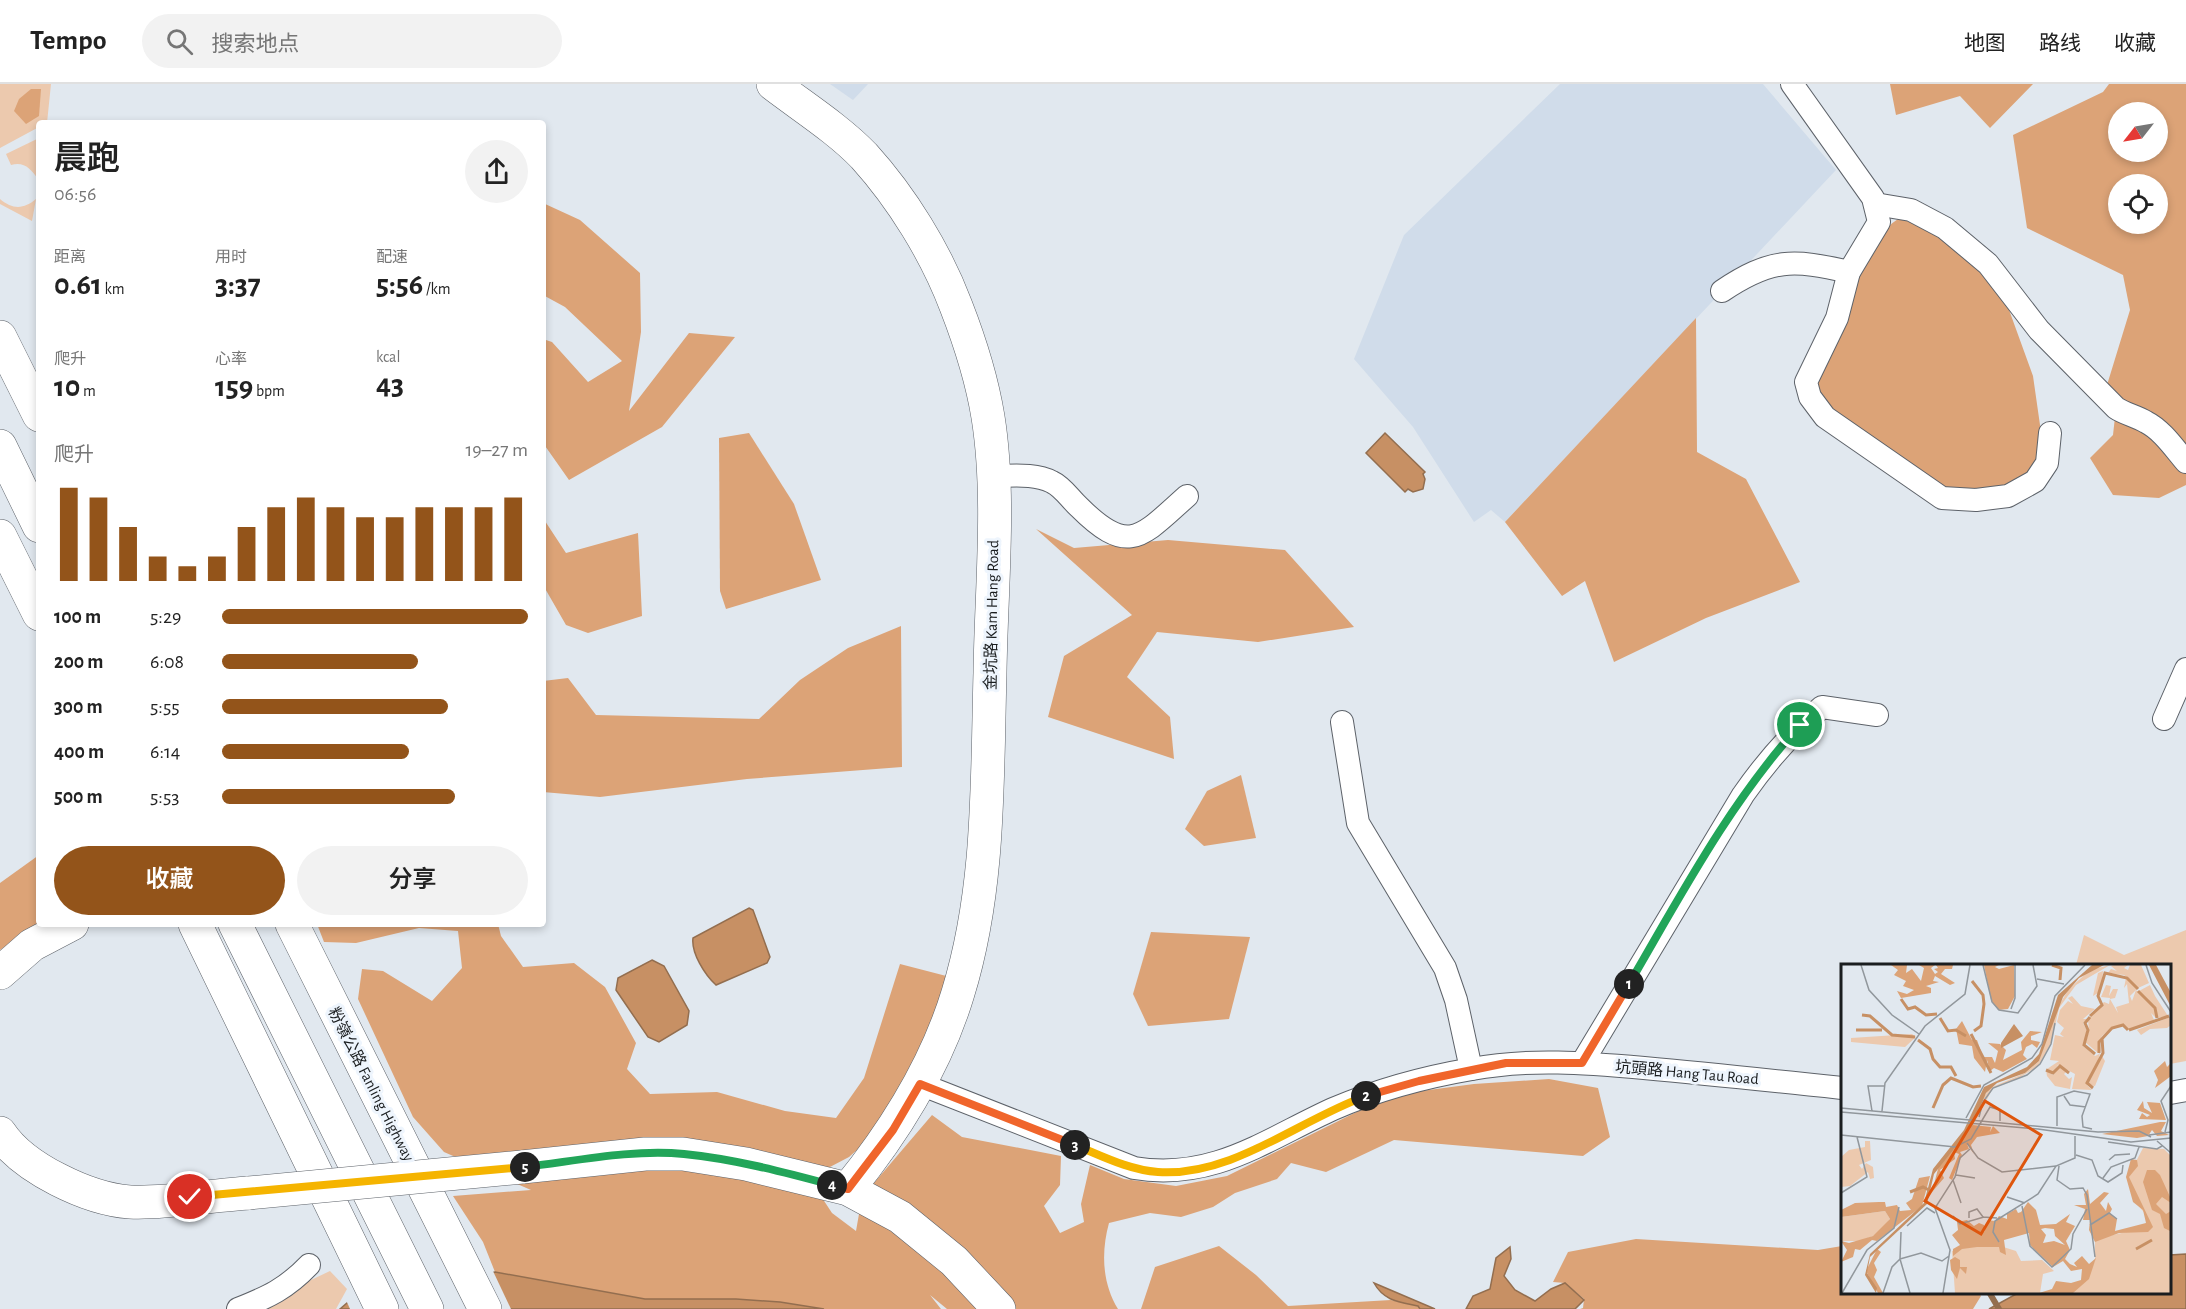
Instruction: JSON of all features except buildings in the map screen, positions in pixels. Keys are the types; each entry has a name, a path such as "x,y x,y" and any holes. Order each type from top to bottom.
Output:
{"main road":[{"name":"金坑路 Kam Hang Road","path":"773,84 863,155 899,201 931,252 956,304 975,360 988,417 993,476 983,878 973,938 957,996 920,1084 893,1130 848,1189"},
{"path":"0,337 36,410"},
{"path":"0,446 36,520"},
{"path":"0,536 36,608"},
{"path":"0,973 32,945 66,927"},
{"path":"196,927 382,1309"},
{"path":"237,927 427,1309"},
{"name":"粉嶺公路 Fanling Highway","path":"294,927 484,1309"},
{"path":"0,1132 28,1160 48,1174 100,1196 130,1202 249,1193 645,1154 683,1154 747,1164 848,1189 900,1217 954,1261 999,1309"}],"street":[{"path":"1792,84 1873,198 1879,222 1849,272 1838,318 1806,382 1810,398 1825,417 1942,498 1976,500 2008,496 2035,481 2047,463 2050,433"},
{"path":"1875,204 1911,210 1945,228 1988,264 2039,330 2116,408 2130,417 2146,421 2164,436 2186,462"},
{"path":"1722,291 1749,273 1781,263 1810,263 1849,272"},
{"path":"993,476 1043,478 1056,483 1101,529 1118,537 1139,535 1187,496"},
{"path":"2164,719 2186,669"},
{"path":"1582,1063 1743,795 1764,764 1800,725 1822,707 1877,715"},
{"path":"1342,722 1358,823 1445,968 1456,1000 1471,1069"},
{"name":"坑頭路 Hang Tau Road","path":"920,1084 1134,1168 1180,1172 1240,1155 1364,1097 1471,1069 1506,1063 1582,1063 1841,1088"},
{"path":"2171,1093 2186,1090"},
{"path":"238,1309 283,1288 309,1265"}],"shaded area":[{"path":"0,84 51,84 47,120 36,120 36,129 0,148"},
{"path":"830,84 868,84 853,100"},
{"path":"1560,84 1763,84 1836,170 1505,522 1491,510 1474,522 1413,427 1354,359 1404,235"},
{"path":"1890,84 2033,84 1990,128 1960,96 1896,115"},
{"path":"2109,84 2186,84 2186,485 2159,498 2113,495 2090,458 2113,435 2116,408 2107,385 2130,310 2123,275 2027,228 2013,135 2103,92"},
{"path":"31,89 41,89 39,116 26,124 14,111 19,99"},
{"path":"36,139 36,176 27,167 20,164 11,165 6,154"},
{"path":"0,199 9,205 18,207 27,205 36,199 32,221 0,204"},
{"path":"546,204 580,220 640,273 641,332 629,411 689,333 735,337 662,427 569,480 546,447 546,340 552,342 588,382 622,361 565,307 546,297"},
{"path":"1900,218 1940,235 1982,270 2004,296 2033,376 2041,432 2037,460 2029,474 2005,487 1976,491 1945,488 1832,410 1818,393 1816,384 1850,293 1874,246 1887,228"},
{"path":"1696,318 1697,452 1746,479 1800,582 1706,618 1614,662 1585,581 1562,596 1505,522"},
{"path":"749,433 794,504 821,580 726,609 720,591 719,438"},
{"path":"1385,433 1425,472 1423,489 1413,492 1408,489 1405,492 1366,453"},
{"path":"546,523 566,553 638,533 642,616 588,633 566,625 546,590"},
{"path":"1036,529 1074,548 1168,540 1285,550 1354,627 1258,642 1157,632 1127,677 1170,717 1174,759 1048,717 1064,656 1132,615"},
{"path":"901,626 902,767 747,779 600,797 546,792 546,681 568,678 596,715 759,719 800,680 848,648"},
{"path":"1241,775 1256,838 1204,846 1185,829 1207,791"},
{"path":"36,857 36,926 0,950 0,883"},
{"path":"749,908 753,910 770,957 767,963 716,985 707,976 700,963 694,950 693,938"},
{"path":"318,927 499,927 501,936 523,967 574,963 605,987 636,1043 627,1069 650,1094 717,1092 785,1111 836,1118 864,1078 900,964 954,978 883,1127 849,1157 809,1178 832,1213 856,1231 862,1197 932,1115 962,1137 1061,1156 1060,1185 1044,1206 1060,1233 1084,1222 1081,1204 1090,1165 1124,1179 1176,1186 1227,1176 1391,1095 1474,1084 1549,1079 1598,1088 1610,1137 1583,1156 1394,1140 1326,1172 1291,1163 1277,1179 1235,1193 1213,1207 1181,1217 1150,1213 1109,1223 1104,1267 1109,1289 1118,1309 947,1309 930,1295 941,1309 824,1309 780,1302 736,1299 645,1299 495,1272 483,1242 453,1196 531,1190 444,1152 413,1117 358,999 362,969 383,971 432,1001 462,968 458,931 419,928 356,943 324,942"},
{"path":"2186,930 2186,1061 2171,1064 2171,964 2076,964 2084,935 2124,955"},
{"path":"1151,932 1250,937 1229,1019 1148,1026 1133,994"},
{"path":"652,960 664,966 689,1011 687,1025 659,1042 648,1037 616,990 618,978"},
{"path":"1636,1239 1818,1250 1841,1246 1841,1294 1980,1294 1981,1296 1973,1309 1580,1309 1583,1308 1584,1299 1565,1283 1553,1282 1568,1252"},
{"path":"1219,1246 1256,1275 1288,1306 1391,1300 1418,1306 1420,1309 1141,1309 1155,1267"},
{"path":"1510,1247 1511,1259 1504,1276 1515,1290 1535,1301 1551,1289 1565,1283 1584,1300 1575,1309 1466,1309 1473,1296 1490,1289 1496,1258"},
{"path":"2186,1254 2186,1309 1989,1309 2016,1294 2171,1294 2171,1255"},
{"path":"330,1271 347,1289 336,1309 250,1309"},
{"path":"495,1272 645,1299 736,1299 780,1302 824,1309 340,1309 347,1303"},
{"path":"1374,1283 1435,1309 1420,1309 1418,1306 1393,1300 1382,1294"}],"pier":[{"path":"492,1269 511,1309 350,1309 346,1300"}],"waterway":[{"path":"1990,1294 1999,1309"}],"route":[{"path":"190,1197 645,1154 683,1154 747,1164 848,1189 893,1130 920,1084 1134,1168 1157,1172 1180,1172 1207,1167 1240,1155 1333,1109 1389,1089 1506,1063 1582,1063 1743,795 1764,764 1800,725"}]}
